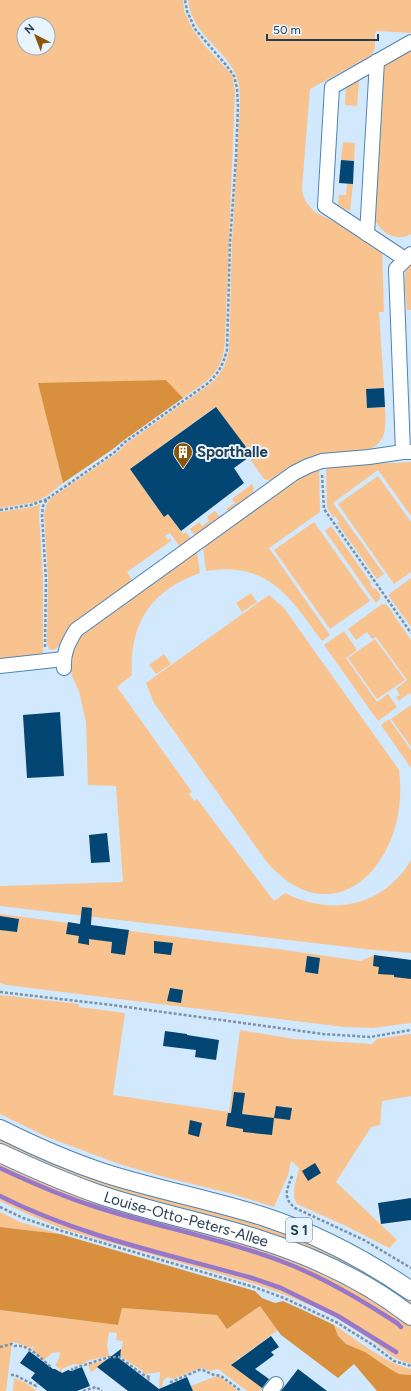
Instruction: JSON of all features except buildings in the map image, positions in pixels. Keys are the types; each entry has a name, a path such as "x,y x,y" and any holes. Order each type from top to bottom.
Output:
{"main road":[{"name":"Louise-Otto-Peters-Allee","path":"0,1129 59,1157 104,1173 265,1217 304,1232 342,1249 382,1271 411,1291"},
{"name":"Louise-Otto-Peters-Allee","path":"0,1153 53,1178 99,1194 258,1239 296,1252 373,1289 411,1316"}],"lane":[{"path":"0,666 64,664 67,645 76,630 294,473 322,461 407,452 396,269 408,256 367,234 325,206 332,87 411,42"},
{"path":"367,234 377,61"}],"path":[{"path":"0,510 31,505 47,499 115,452 125,442 207,384 216,375 224,363 227,350 230,242 238,106 237,88 234,76 195,29 187,11 185,0"},
{"path":"322,461 324,509 411,633"},
{"path":"47,499 43,506 42,516 46,579 45,648 64,664"},
{"path":"0,992 112,1004 323,1034 370,1037 411,1030"},
{"path":"292,1176 287,1192 289,1204 364,1240 411,1268"},
{"path":"0,1207 23,1218 62,1231 254,1287 284,1298 336,1322 373,1345 394,1361 411,1366"},
{"path":"0,1347 12,1344 30,1350 52,1366 51,1368"},
{"path":"73,1371 72,1369 109,1357 120,1357 145,1376 150,1377 148,1380"},
{"path":"171,1383 199,1370 203,1370 214,1375 221,1376 240,1391"},
{"path":"11,1375 14,1375 36,1386 38,1383"},
{"path":"81,1390 96,1387 102,1391"}],"shaded area":[{"path":"0,0 183,0 184,11 193,30 204,45 232,75 235,91 224,352 213,375 183,398 166,380 39,384 63,483 36,502 0,508"},
{"path":"188,0 411,0 411,33 377,31 375,33 375,48 372,55 310,89 302,188 303,196 306,202 315,212 377,244 382,250 384,312 379,312 384,388 366,389 367,408 385,407 386,421 384,434 378,444 372,448 364,451 325,454 310,457 291,467 272,481 263,478 215,407 130,469 164,517 168,514 183,534 186,532 191,539 180,547 170,533 165,536 168,540 170,538 171,541 127,572 133,581 69,629 59,647 53,650 49,649 47,643 48,578 44,516 50,499 117,453 127,443 209,385 222,369 229,350 232,242 240,90 236,75 231,65 196,23"},
{"path":"411,49 411,234 394,237 384,232 374,218 381,67"},
{"path":"359,80 357,106 345,105 346,86"},
{"path":"343,142 355,143 354,161 341,160"},
{"path":"347,183 353,184 350,211 338,205 339,195 346,195"},
{"path":"411,260 411,310 407,310 405,278 406,271"},
{"path":"166,380 183,398 63,483 38,383"},
{"path":"411,462 411,516 378,470 333,503 384,574 377,579 337,523 339,521 335,516 333,517 327,507 326,466"},
{"path":"319,469 320,512 269,548 330,635 322,641 288,597 262,577 246,572 227,569 206,571 203,547 297,478"},
{"path":"378,476 411,522 411,572 394,584 338,504"},
{"path":"252,484 254,488 252,496 229,512 226,509 235,503 232,499"},
{"path":"40,504 39,516 43,578 43,652 47,655 0,660 0,512 32,507"},
{"path":"215,511 219,516 223,514 224,516 195,536 190,529 199,522 202,526 209,521 207,517"},
{"path":"314,522 370,601 330,629 274,550"},
{"path":"331,526 371,583 370,584 373,589 375,588 380,594 380,599 376,603 325,531"},
{"path":"194,552 197,553 200,573 183,580 168,589 156,599 146,611 134,640 132,675 117,687 192,792 189,794 194,801 197,799 274,901 285,893 303,900 321,904 338,905 356,903 372,897 387,888 400,876 411,860 411,953 374,950 0,906 0,886 123,882 116,786 88,785 86,722 79,691 72,676 70,667 73,647 83,632"},
{"path":"411,578 411,627 388,595"},
{"path":"251,593 257,602 242,612 236,603"},
{"path":"269,595 284,608 399,770 400,803 393,834 380,860 363,880 342,892 318,894 292,884 266,861 154,703 146,683"},
{"path":"382,604 387,605 411,640 411,695 409,693 399,701 396,697 400,695 396,689 407,680 376,637 372,639 367,632 356,640 348,629"},
{"path":"344,631 357,650 346,658 377,702 388,694 397,707 378,721 324,645"},
{"path":"375,639 405,680 377,699 348,658"},
{"path":"164,654 171,664 156,674 149,665"},
{"path":"411,705 411,747 391,719"},
{"path":"389,719 411,750 411,768 381,725"},
{"path":"0,914 361,961 374,955 411,960 411,1023 373,1028 344,1027 6,985 0,983"},
{"path":"0,995 79,1004 79,1007 125,1013 113,1095 229,1112 240,1030 294,1039 372,1044 377,1039 411,1034 411,1096 382,1101 380,1125 371,1127 336,1182 397,1240 389,1248 348,1227 297,1204 294,1192 299,1168 291,1161 288,1175 274,1207 229,1193 119,1164 47,1137 0,1114"},
{"path":"0,1138 103,1181 263,1226 302,1240 380,1278 411,1300 411,1307 261,1231 101,1186 56,1170 0,1144"},
{"path":"0,1162 253,1245 295,1261 335,1279 393,1312 411,1325 411,1364 395,1357 338,1319 297,1300 255,1284 63,1229 0,1201"},
{"path":"0,1212 20,1222 60,1234 0,1227"},
{"path":"0,1227 60,1234 255,1291 262,1298 275,1303 283,1301 334,1325 338,1336 346,1344 365,1352 399,1374 411,1375 411,1391 377,1391 354,1364 338,1378 281,1335 260,1306 227,1329 217,1315 122,1308 118,1325 0,1310"},
{"path":"260,1306 278,1330 240,1358 239,1357 232,1366 263,1388 260,1391 247,1391 218,1369 210,1371 203,1368 173,1379 167,1377 163,1381 162,1387 159,1388 160,1372 145,1374 142,1372 143,1371 120,1356 123,1341 116,1340 117,1333 109,1332 107,1345 109,1356 90,1360 80,1365 73,1364 62,1369 61,1375 58,1373 60,1369 55,1365 59,1359 60,1352 52,1353 44,1360 32,1349 34,1347 32,1346 31,1348 12,1342 6,1391 0,1391 0,1310 118,1325 121,1308 217,1315 227,1329"},
{"path":"334,1325 381,1357 411,1369 411,1375 399,1374 365,1352 346,1344 338,1336"},
{"path":"110,1359 91,1372 88,1365"},
{"path":"214,1377 220,1377 238,1391 193,1391 191,1386"},
{"path":"14,1378 24,1382 37,1391 13,1391"}],"waterway":[{"path":"0,1168 45,1188 90,1205 216,1240 291,1265 345,1291 397,1323 401,1327"},
{"path":"0,1196 30,1210 92,1233 252,1278 281,1288 338,1316 396,1352"}],"place":[{"name":"Sporthalle","path":"183,469"}]}
